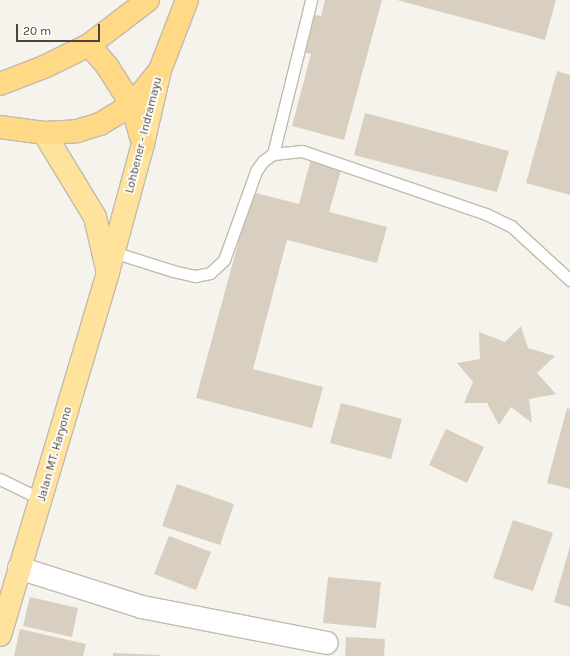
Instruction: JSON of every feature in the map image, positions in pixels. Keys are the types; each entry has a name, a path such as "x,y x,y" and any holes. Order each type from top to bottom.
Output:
{"highway":[{"path":"0,84 44,67 89,45 148,0"},
{"name":"Lohbener - Indramayu","path":"160,70 187,0"},
{"path":"89,45 108,66 132,105 143,144"},
{"path":"0,127 44,133 77,131 100,124 132,105 160,70"}],"main road":[{"name":"Lohbener - Indramayu","path":"111,262 143,144 160,70"},
{"path":"44,133 95,217 111,262"},
{"name":"Jalan MT. Haryono","path":"0,635 111,262"}],"street":[{"path":"19,568 142,607 327,643"}],"lane":[{"path":"273,154 312,0"},
{"path":"111,262 195,276 210,273 224,260 256,171 263,160 273,154 302,151 329,158 486,214 511,226 570,280"},
{"path":"0,479 41,499"}],"building":[{"path":"325,0 382,0 344,140 292,126 311,54 301,52 311,14 321,16"},
{"path":"397,0 556,0 545,40"},
{"path":"557,71 570,75 570,195 526,183"},
{"path":"365,113 509,151 497,192 354,155"},
{"path":"312,155 343,163 329,212 387,227 377,263 287,240 253,369 323,387 312,428 196,398 252,192 299,204"},
{"path":"521,326 528,348 555,356 537,373 556,394 529,399 532,423 511,407 499,425 487,403 464,403 473,382 457,363 480,359 479,332 505,342"},
{"path":"341,403 402,419 391,459 330,443"},
{"path":"567,408 570,409 570,489 547,483"},
{"path":"446,429 484,447 467,483 429,465"},
{"path":"177,484 234,504 220,545 162,526"},
{"path":"513,520 553,533 533,591 493,578"},
{"path":"169,536 211,552 196,590 154,574"},
{"path":"570,546 570,607 554,602"},
{"path":"328,577 381,582 376,628 323,623"},
{"path":"30,597 78,608 72,637 23,626"},
{"path":"20,629 86,644 83,656 14,656"},
{"path":"346,637 385,639 384,656 345,656"},
{"path":"113,653 160,655 160,656 113,656"}]}
